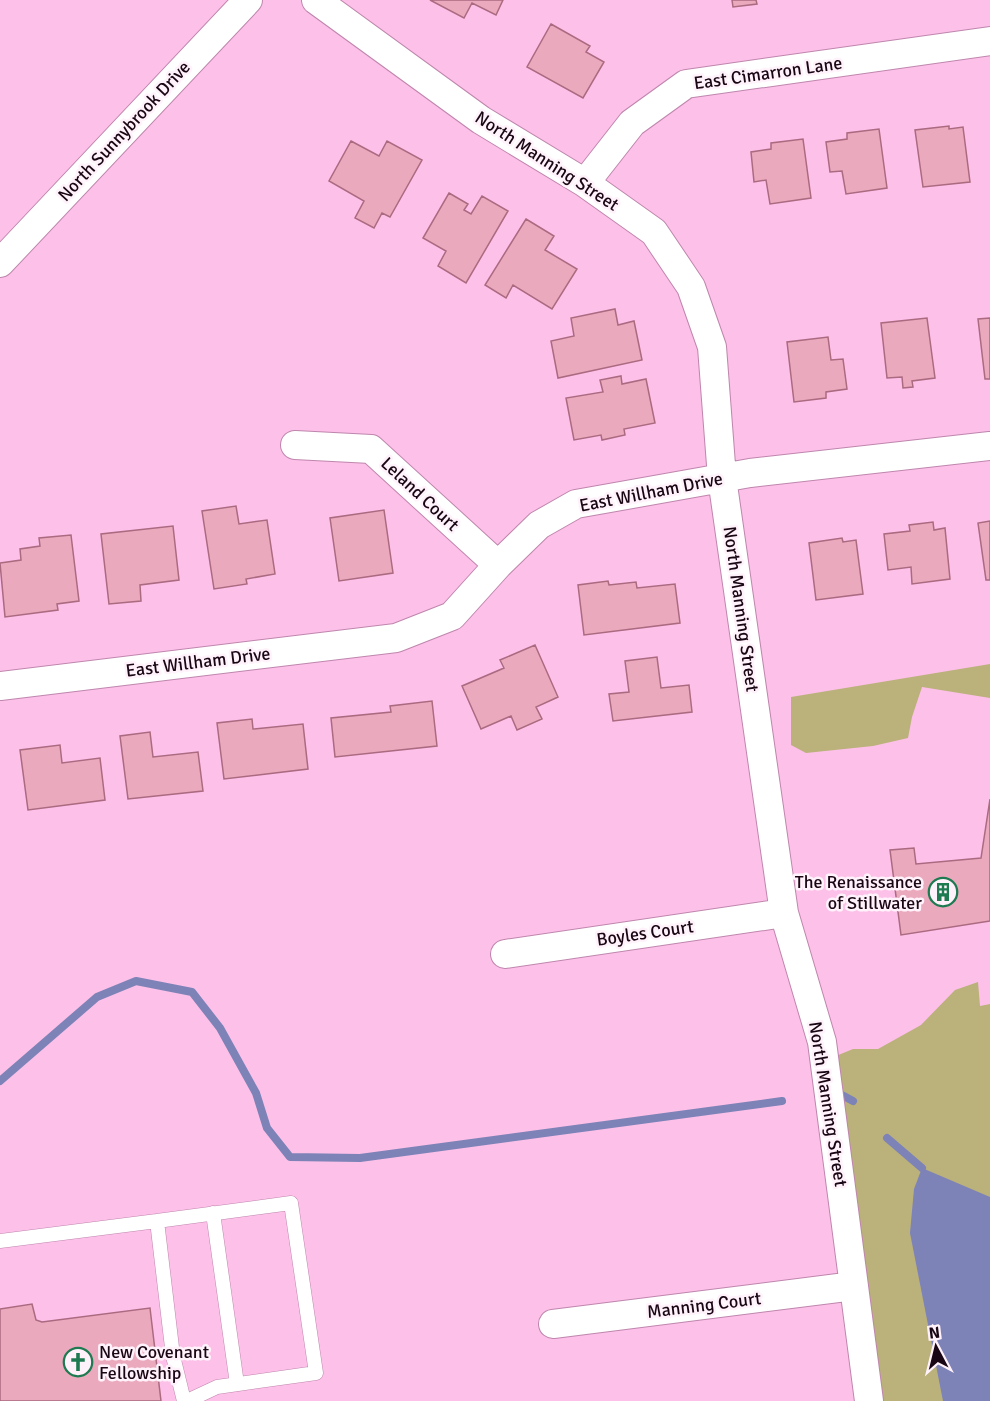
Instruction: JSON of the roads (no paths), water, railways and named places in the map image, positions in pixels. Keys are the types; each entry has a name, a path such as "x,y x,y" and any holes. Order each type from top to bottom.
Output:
{"street":[{"name":"North Sunnybrook Drive","path":"0,263 248,0"},
{"name":"North Manning Street","path":"316,0 482,120 585,183 654,232 691,287 712,347 722,478 784,913 822,1042 870,1401"},
{"name":"East Cimarron Lane","path":"585,183 632,123 686,84 990,41"},
{"name":"Leland Court","path":"295,445 371,449 498,565"},
{"name":"East Willham Drive","path":"0,686 396,638 452,616 498,565 539,525 576,504 722,478 990,446"},
{"name":"Boyles Court","path":"505,954 784,913"},
{"name":"Manning Court","path":"553,1324 854,1286"}],"lane":[{"path":"0,1241 291,1203 316,1373 217,1387 186,1401 173,1356 157,1221"},
{"path":"213,1213 237,1384"}],"water":[{"path":"922,1168 990,1197 990,1401 943,1401 910,1233 914,1189"}],"waterway":[{"path":"0,1081 97,997 136,981 192,992 220,1028 256,1093 267,1128 290,1157 360,1158 782,1101"},
{"path":"840,1094 853,1101"},
{"path":"887,1138 922,1168"}],"place":[{"name":"The Renaissance of Stillwater","path":"943,892"},
{"name":"New Covenant Fellowship","path":"78,1362"}]}
